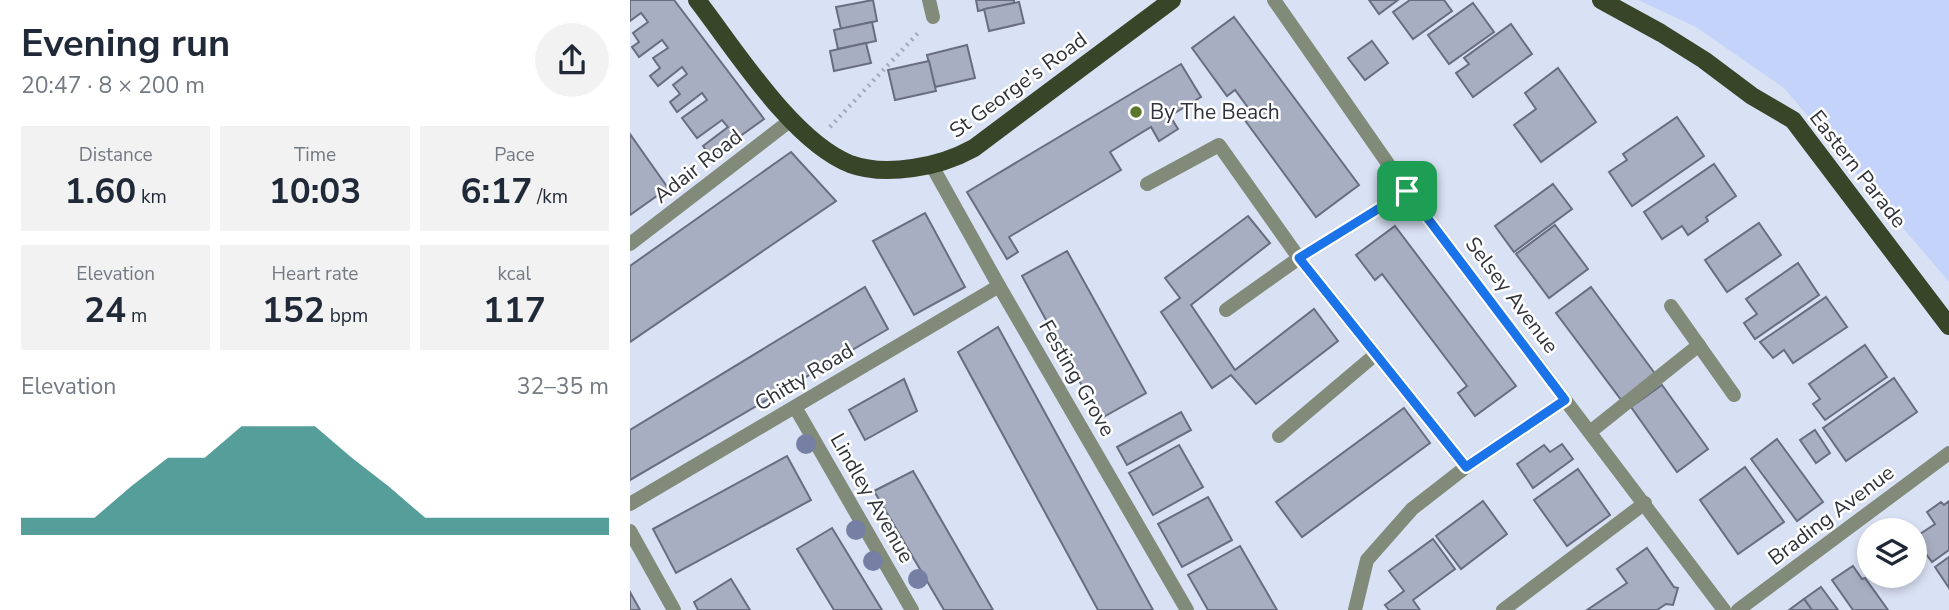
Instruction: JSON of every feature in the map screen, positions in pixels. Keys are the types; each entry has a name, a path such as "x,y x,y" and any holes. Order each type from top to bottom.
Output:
{"main road":[{"name":"St George's Road","path":"698,0 765,89 791,120 816,143 851,164 873,169 897,170 932,166 954,160 974,148 1172,0"},
{"name":"Eastern Parade","path":"1601,0 1661,33 1704,60 1752,96 1793,120 1949,326"}],"street":[{"path":"929,0 933,18"},
{"name":"Selsey Avenue","path":"1274,0 1407,191 1724,610"},
{"name":"Adair Road","path":"630,244 791,120"},
{"path":"1147,184 1219,145 1299,258 1466,467"},
{"name":"Festing Grove","path":"932,166 1187,610"},
{"path":"1226,310 1299,258 1407,191"},
{"name":"Chitty Road","path":"630,504 999,286"},
{"path":"1671,306 1734,395"},
{"path":"1590,432 1699,345"},
{"path":"1279,436 1376,354"},
{"path":"1355,610 1367,560 1412,509 1466,467 1565,400"},
{"name":"Lindley Avenue","path":"795,407 912,610"},
{"name":"Brading Avenue","path":"1738,610 1949,453"},
{"path":"1503,610 1645,503"},
{"path":"630,531 674,610"}],"path":[{"path":"816,143 933,18"}],"shaded area":[{"path":"1638,0 1949,0 1949,282 1784,88 1696,27"}],"building":[{"path":"630,0 674,0 764,119 711,157 703,146 728,127 722,120 697,138 682,118 707,100 702,93 677,112 670,102 680,94 673,85 687,74 682,67 658,86 650,76 660,68 653,58 668,48 662,40 639,57 632,47 639,42 633,33 648,22 641,13 630,21"},
{"path":"873,0 877,21 841,29 836,7"},
{"path":"976,0 1014,0 1014,3 978,11"},
{"path":"1369,0 1398,0 1379,14"},
{"path":"1410,0 1444,0 1452,11 1413,39 1393,12"},
{"path":"1019,2 1024,23 989,31 984,9"},
{"path":"1473,3 1494,32 1449,64 1428,35"},
{"path":"1234,17 1359,185 1316,217 1244,119 1252,113 1235,90 1227,96 1192,48"},
{"path":"872,22 876,41 838,49 834,30"},
{"path":"1511,24 1532,54 1473,97 1456,73 1469,64 1464,58"},
{"path":"1372,41 1388,63 1365,80 1348,58"},
{"path":"866,43 871,63 834,71 830,51"},
{"path":"967,45 975,78 935,87 927,55"},
{"path":"929,61 936,91 895,100 888,70"},
{"path":"1181,64 1201,97 1170,116 1178,129 1159,141 1151,127 1110,152 1121,170 1009,237 1018,252 1007,259 967,192"},
{"path":"1558,68 1596,122 1541,162 1514,125 1536,109 1525,93"},
{"path":"1677,117 1704,156 1632,206 1609,172 1627,160 1623,154"},
{"path":"630,134 668,188 630,215"},
{"path":"791,152 836,201 630,342 630,266"},
{"path":"1714,164 1736,196 1706,217 1708,221 1688,235 1682,226 1662,239 1644,212"},
{"path":"1553,184 1572,209 1514,252 1495,226"},
{"path":"925,213 965,287 914,315 873,241"},
{"path":"1248,216 1270,243 1191,305 1235,370 1314,309 1338,341 1256,404 1231,375 1212,388 1161,312 1180,298 1165,278"},
{"path":"1759,223 1781,255 1727,292 1705,260"},
{"path":"1555,225 1588,269 1549,298 1516,254"},
{"path":"1395,226 1516,386 1475,416 1458,393 1467,386 1382,274 1375,280 1356,255"},
{"path":"1067,251 1146,393 1100,419 1022,276"},
{"path":"1798,263 1819,295 1755,339 1744,323 1757,314 1746,299"},
{"path":"865,287 888,329 630,480 630,430"},
{"path":"1591,287 1656,375 1622,401 1556,313"},
{"path":"1826,297 1847,327 1793,363 1784,350 1773,358 1760,342"},
{"path":"998,327 1153,610 1098,610 958,352"},
{"path":"1865,345 1887,377 1825,420 1813,404 1820,399 1809,384"},
{"path":"1894,378 1917,412 1846,461 1823,428"},
{"path":"904,379 917,411 865,440 849,410"},
{"path":"1662,385 1708,449 1677,472 1631,407"},
{"path":"1404,408 1430,443 1302,537 1276,502"},
{"path":"1181,412 1191,430 1127,465 1117,447"},
{"path":"1815,430 1830,453 1816,463 1800,440"},
{"path":"1777,439 1823,502 1797,521 1751,459"},
{"path":"1562,444 1573,459 1533,488 1517,464 1544,445 1550,452"},
{"path":"1179,445 1203,487 1153,515 1129,473"},
{"path":"787,456 811,500 676,573 653,529"},
{"path":"1745,467 1784,522 1738,554 1700,500"},
{"path":"1578,469 1610,515 1567,546 1534,500"},
{"path":"913,471 993,610 944,610 874,491"},
{"path":"1208,497 1232,540 1182,567 1158,524"},
{"path":"1483,501 1507,534 1461,569 1436,536"},
{"path":"1949,501 1949,550 1932,562 1927,555 1927,529 1935,524 1927,512 1941,502 1944,505"},
{"path":"832,528 882,610 834,610 797,549"},
{"path":"1433,539 1455,569 1413,600 1420,610 1389,610 1385,605 1404,591 1389,571"},
{"path":"1240,546 1277,610 1208,610 1188,575"},
{"path":"1647,548 1674,587 1678,588 1673,605 1666,604 1657,610 1587,610 1627,583 1617,569"},
{"path":"1949,557 1949,588 1935,567"},
{"path":"1853,566 1857,572 1857,588 1872,588 1888,610 1853,610 1832,580"},
{"path":"731,579 750,610 698,610 694,602"},
{"path":"1821,587 1838,610 1812,610 1804,599"},
{"path":"630,592 640,610 630,610"},
{"path":"1804,599 1812,610 1789,610"}],"place":[{"name":"By The Beach","path":"1136,112"}],"route":[{"path":"1407,191 1565,400 1466,467 1299,258 1407,191"}]}
